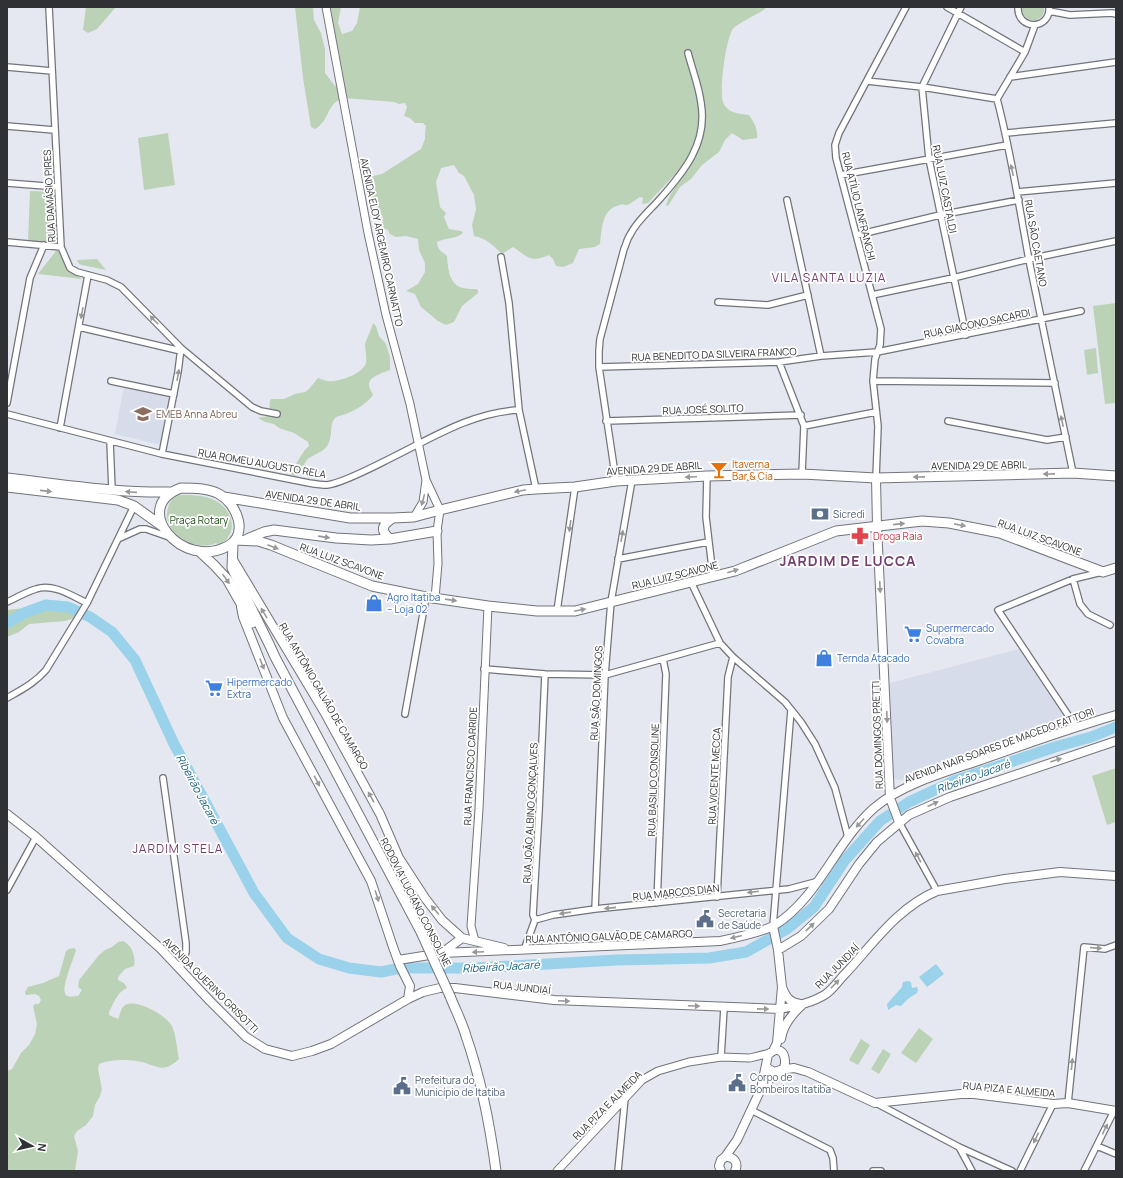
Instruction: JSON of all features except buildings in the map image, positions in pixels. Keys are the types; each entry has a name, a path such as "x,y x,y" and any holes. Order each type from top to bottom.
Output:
{"main road":[{"name":"AVENIDA 29 DE ABRIL","path":"224,497 350,518 393,518 414,517 536,488 575,487 632,480 707,476 802,474 876,478 1073,473 1116,476"},
{"path":"7,478 112,490 170,492 181,488 193,488 218,493 224,497 236,511 238,520 238,534 234,542 217,551 208,552 181,546 169,537 162,526 160,516 163,500 170,492"},
{"name":"RUA DOMINGOS PRETTI","path":"876,478 890,799 899,820"},
{"path":"7,487 118,500 134,506 162,526"},
{"path":"390,539 385,534 384,527 386,522 393,518"},
{"name":"RUA LUIZ SCAVONE","path":"234,542 246,540 258,541 271,545 372,586 488,606 537,611 575,611 735,571 836,531 922,521 949,523 1000,533 1103,572"},
{"path":"246,540 264,532 274,530 354,540 390,539 437,531"},
{"name":"RODOVIA LUCIANO CONSOLINE","path":"234,542 232,568 238,582 275,658 453,992 478,1074 488,1119 496,1171"},
{"name":"RODOVIA LUCIANO CONSOLINE","path":"199,551 227,579 275,658"},
{"name":"RUA ANTÔNIO GALVÃO DE CAMARGO","path":"232,558 326,715 380,814 399,858 425,898 442,920 462,938 514,950"},
{"path":"1103,572 1116,568"},
{"path":"239,601 243,617 283,718 372,881 399,963 410,986 408,999"},
{"name":"AVENIDA NAIR SOARES DE MACEDO FATTORI","path":"774,928 800,906 819,881 848,837 874,808 890,799 898,792 924,780 1076,727 1116,715"},
{"path":"778,947 801,936 830,908 859,864 877,842 899,820 950,797 1116,741"},
{"name":"AVENIDA GUERINO GRISOTTI","path":"7,814 36,837 161,949 246,1037 265,1048 292,1056 331,1044 408,999 423,992 440,988 453,992"},
{"name":"RUA JUNDIAÍ","path":"453,992 554,1000 724,1008 780,1009 803,1005 826,994 893,921 910,906 926,895 937,891 1005,878 1060,872 1116,876"},
{"path":"733,1163 738,1140 761,1089 766,1066 766,1058 772,1052 777,1043 782,987 778,947 774,928"},
{"name":"RUA ANTÔNIO GALVÃO DE CAMARGO","path":"399,963 442,954 720,942 774,928"},
{"path":"442,954 462,938"},
{"path":"410,986 423,992"},
{"path":"782,987 790,1001 803,1005"},
{"path":"761,1089 785,1066 786,1059 781,1037 783,1029 793,1013 803,1005"},
{"path":"772,1052 776,1051 784,1055 808,1072"},
{"path":"766,1066 771,1070 779,1071 794,1068 808,1072 876,1103"},
{"name":"RUA PIZA E ALMEIDA","path":"876,1103 974,1094 1053,1104 1068,1103 1115,1111"},
{"path":"720,1170 720,1160 733,1163 744,1171"}],"street":[{"name":"RUA DAMÁSIO PIRES","path":"49,7 61,247 70,268 78,272 107,280 120,287 181,349 252,407 261,411 277,414"},
{"name":"AVENIDA ELOY ARGEMIRO CARNIATTO","path":"326,7 368,233 386,315 410,404 426,480"},
{"name":"RUA ATÍLIO LANFRANCHI","path":"877,352 880,344 881,329 836,158 835,145 839,133 906,7"},
{"path":"947,7 1024,52"},
{"path":"922,87 961,7"},
{"path":"1018,7 1018,15 1030,25 1035,25 1045,20 1049,9 1070,14 1116,14"},
{"path":"867,81 922,87 997,99 1024,52 1035,25"},
{"path":"616,481 599,367 600,339 624,249 630,235 636,225 678,178 691,159 698,144 702,126 701,102 688,52"},
{"path":"1010,77 1116,62"},
{"path":"7,67 52,71"},
{"name":"RUA LUIZ CASTALDI","path":"922,87 929,159 966,335"},
{"name":"RUA SÃO CAETANO","path":"997,99 1006,133 1029,259 1073,473"},
{"path":"1006,133 1116,123"},
{"path":"7,126 54,130"},
{"path":"841,175 1007,145"},
{"path":"7,183 58,187"},
{"path":"1017,192 1116,183"},
{"path":"787,200 821,356"},
{"path":"857,234 940,214 1019,200"},
{"path":"872,295 954,278 1029,259 1116,241"},
{"path":"7,242 61,247"},
{"path":"7,403 30,278 44,245"},
{"path":"501,257 509,304 519,410 536,488"},
{"path":"60,428 88,275"},
{"path":"718,302 768,305 808,295"},
{"name":"RUA GIACONO SACARDI","path":"877,352 1081,311"},
{"path":"79,327 181,349 162,454"},
{"name":"RUA BENEDITO DA SILVEIRA FRANCO","path":"599,367 779,362 821,356 877,352"},
{"name":"RUA DOMINGOS PRETTI","path":"876,478 878,426 873,381 877,352"},
{"path":"779,362 801,415 804,426 802,474"},
{"path":"111,381 174,394"},
{"path":"873,381 1055,383"},
{"name":"RUA ROMEU AUGUSTO RELA","path":"7,414 162,454 309,483 328,485 340,482 371,468 462,423 494,413 508,410 519,410"},
{"path":"804,426 876,412"},
{"name":"RUA JOSÉ SOLITO","path":"606,421 801,415"},
{"path":"948,421 1047,440 1066,438"},
{"path":"110,441 112,490"},
{"path":"707,476 706,517 712,576"},
{"path":"405,714 438,564 437,531 440,510 426,480"},
{"path":"414,517 423,502 426,480"},
{"name":"RUA SÃO DOMINGOS","path":"595,909 605,675 611,602 632,480"},
{"path":"557,611 575,487"},
{"path":"7,698 27,687 42,674 87,603 120,538 121,531 134,506"},
{"path":"120,538 140,529 146,529 169,537"},
{"path":"618,559 708,542"},
{"path":"1076,727 998,610 1073,578 1103,572"},
{"path":"1073,578 1080,604 1088,614 1110,626"},
{"path":"691,582 720,643 733,657 785,702 801,722 815,744 835,788 848,837"},
{"path":"7,602 37,589 47,588 60,590 87,603"},
{"name":"RUA FRANCISCO CARRIDE","path":"475,941 471,926 479,809 484,669 488,606"},
{"path":"484,669 545,674 605,675 720,643"},
{"name":"RUA VICENTE MECCA","path":"717,897 728,677 733,657"},
{"name":"RUA BASILIO CONSOLINE","path":"657,903 666,674 663,659"},
{"name":"RUA JOÃO ALBINO GONÇALVES","path":"524,950 535,920 533,915 545,674"},
{"path":"774,928 791,710"},
{"path":"163,778 186,943 186,952 180,968"},
{"name":"RUA DOMINGOS PRETTI","path":"899,820 937,891"},
{"path":"7,890 36,837"},
{"name":"RUA MARCOS DIAN","path":"535,920 553,915 595,909 717,897 777,889 789,889 819,881"},
{"path":"462,938 471,926"},
{"path":"1068,1103 1084,947 1105,949 1116,945"},
{"path":"721,1057 724,1008"},
{"path":"750,1058 772,1052"},
{"name":"RUA PIZA E ALMEIDA","path":"558,1171 642,1080 658,1070 689,1062 721,1057 750,1058"},
{"path":"750,1058 766,1066"},
{"path":"618,1171 625,1098"},
{"path":"876,1103 960,1147 1012,1171"},
{"path":"1020,1171 1053,1104"},
{"path":"751,1110 830,1150 833,1158 834,1171"},
{"path":"1084,1171 1115,1111"},
{"path":"1097,1146 1116,1154"},
{"path":"960,1147 972,1171"},
{"path":"873,1171 881,1171"}],"shaded area":[{"name":"EMEB Anna Abreu","path":"124,386 170,394 161,445 115,434"},
{"path":"1019,649 1061,713 1064,721 1060,726 942,763 903,780 893,779 890,683"}],"green space":[{"path":"86,7 116,7 97,29 88,33 83,30"},
{"path":"295,7 313,7 314,20 321,33 325,49 325,73 335,86 337,84 327,7 341,7 338,23 342,34 352,31 357,23 360,7 766,7 739,24 730,34 722,87 723,102 727,109 749,115 755,126 757,138 743,140 732,133 725,140 719,152 702,165 691,179 680,187 668,206 666,205 670,195 682,177 686,168 685,166 680,169 648,203 642,204 643,198 640,197 627,205 614,207 609,211 604,220 600,244 595,247 579,249 573,263 563,267 556,266 553,259 549,255 533,259 513,247 502,254 486,240 474,236 472,225 476,209 474,195 464,176 459,173 454,165 441,168 436,182 440,207 446,213 444,217 449,229 461,231 463,233 457,237 444,239 437,242 438,247 447,256 452,280 458,286 463,288 478,290 478,293 462,306 454,322 446,325 438,321 421,307 415,294 406,291 418,284 425,272 425,263 419,250 418,239 406,236 396,237 390,234 388,230 382,228 383,217 376,208 371,209 368,181 368,177 382,174 421,149 425,139 426,126 423,123 415,123 410,118 404,116 407,107 405,103 399,104 394,102 344,98 338,100 334,104 320,126 315,129 311,127 303,78"},
{"path":"1021,7 1044,7 1044,12 1038,19 1030,20 1026,18"},
{"path":"168,133 175,185 144,190 138,138"},
{"path":"30,191 57,192 61,238 55,243 28,241"},
{"path":"56,251 61,251 72,270 82,279 38,274"},
{"path":"97,259 106,270 79,264 77,260"},
{"path":"1116,303 1116,403 1105,404 1093,306"},
{"path":"373,323 376,326 379,336 386,344 390,357 390,370 377,375 369,382 373,395 367,401 354,410 333,420 331,437 327,447 308,459 299,474 294,476 290,474 309,446 308,442 294,433 258,418 269,416 271,399 284,399 295,394 305,392 318,378 328,381 338,380 347,378 361,370 366,363 365,344"},
{"path":"1096,348 1098,373 1087,375 1084,350"},
{"name":"Praça Rotary","path":"180,495 206,497 214,500 224,507 232,522 232,528 227,539 219,545 216,543 199,545 190,543 174,532 169,525 167,517 168,508 172,500"},
{"path":"50,605 61,607 73,613 75,616 72,619 65,621 29,624 19,632 7,637 7,610"},
{"path":"1116,768 1116,822 1107,825 1092,776"},
{"path":"123,941 129,945 133,952 134,966 125,969 118,977 118,980 124,983 127,988 116,998 109,1015 118,1019 123,1007 129,1004 142,1005 157,1012 172,1026 179,1059 169,1066 161,1068 138,1061 127,1060 114,1060 99,1064 98,1069 102,1089 100,1096 95,1105 93,1116 86,1125 77,1131 74,1136 78,1151 75,1171 7,1171 7,1071 12,1069 21,1053 29,1045 35,1034 37,1024 33,1006 35,1004 39,1004 41,1000 39,996 35,994 26,995 25,992 28,987 43,983 59,976 66,951 74,948 76,950 66,980 65,992 66,995 72,997 78,996 82,990 78,987 79,980 99,955 118,942"},
{"path":"919,1028 933,1039 916,1063 901,1053"},
{"path":"861,1039 870,1045 858,1065 849,1060"},
{"path":"883,1049 891,1054 879,1074 871,1069"}],"water":[{"path":"936,964 944,974 927,987 919,977"},
{"path":"903,982 911,982 912,988 917,987 917,993 901,1006 896,1005 888,1010 887,1004 902,987"}],"waterway":[{"name":"Ribeirão Jacaré","path":"7,623 24,613 46,605 68,607 90,617 112,632 135,660 174,744 254,893 287,938 319,959 349,968 381,972 401,968 475,968 617,960 709,958 746,952 787,929 814,907 845,860 880,821 909,802 954,781 1055,747 1091,737 1116,727"}],"place":[{"name":"EMEB Anna Abreu","path":"143,414"},
{"name":"Itaverna Bar & Cia","path":"719,470"},
{"name":"Sicredi","path":"820,514"},
{"name":"Droga Raia","path":"860,536"},
{"name":"Agro Itatiba – Loja 02","path":"374,603"},
{"name":"Supermercado Covabra","path":"913,634"},
{"name":"Ternda Atacado","path":"824,658"},
{"name":"Hipermercado Extra","path":"214,688"},
{"name":"Secretaria de Saúde","path":"705,919"},
{"name":"Corpo de Bombeiros Itatiba","path":"737,1083"},
{"name":"Prefeitura do Município de Itatiba","path":"402,1086"}],"district":[{"name":"VILA SANTA LUZIA","path":"829,277"},
{"name":"JARDIM DE LUCCA","path":"848,560"},
{"name":"JARDIM STELA","path":"178,848"}]}
